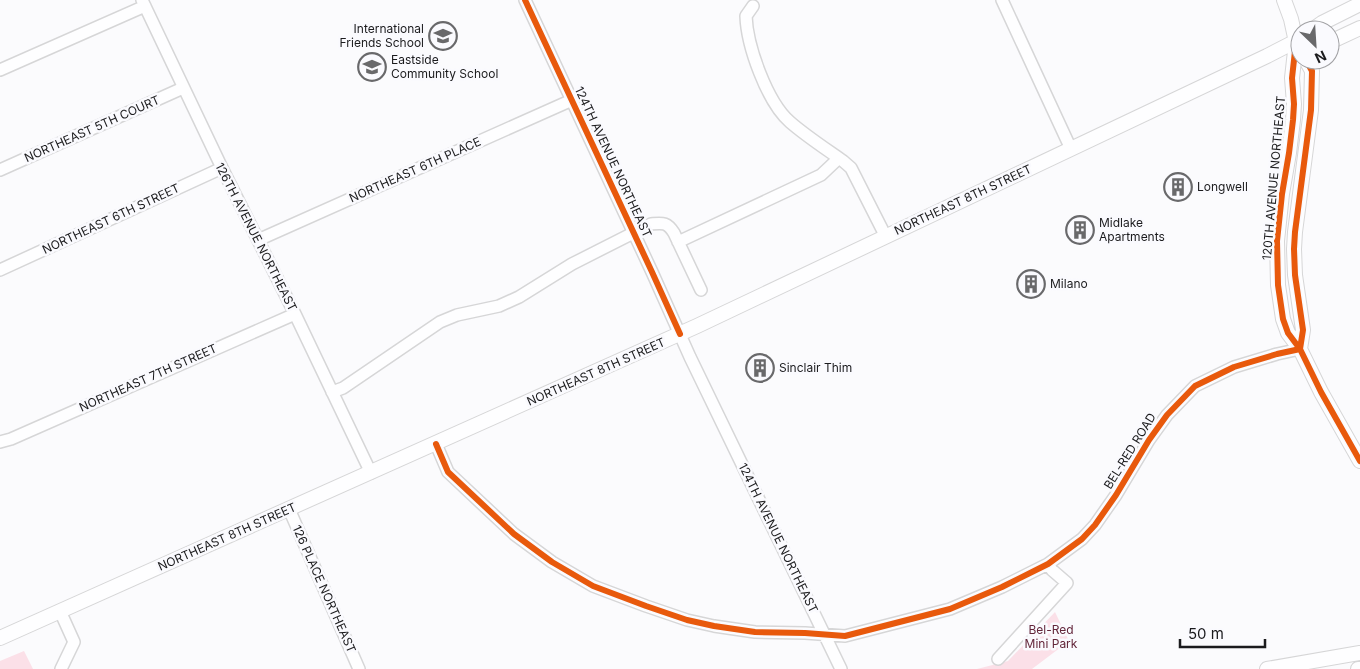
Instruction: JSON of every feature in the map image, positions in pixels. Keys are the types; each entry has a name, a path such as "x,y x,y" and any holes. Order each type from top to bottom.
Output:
{"main road":[{"name":"120TH AVENUE NORTHEAST","path":"1284,0 1291,20"},
{"path":"1328,20 1360,4"},
{"path":"1340,37 1360,28"},
{"name":"NORTHEAST 8TH STREET","path":"0,638 680,334 1290,47"},
{"name":"120TH AVENUE NORTHEAST","path":"1294,70 1292,78 1293,120 1282,194 1276,262 1283,319 1288,333 1300,349 1321,392 1360,461"},
{"name":"120TH AVENUE NORTHEAST","path":"1300,349 1303,330 1295,275 1294,249 1311,110 1311,70"},
{"path":"1267,669 1360,653"}],"street":[{"name":"124TH AVENUE NORTHEAST","path":"525,0 680,334 841,669"},
{"path":"1002,0 1071,149"},
{"path":"0,70 143,3"},
{"name":"126TH AVENUE NORTHEAST","path":"143,3 371,473"},
{"path":"754,6 746,16 747,34 753,54 772,98 789,121 851,168 886,237"},
{"name":"NORTHEAST 5TH COURT","path":"0,170 183,88"},
{"name":"NORTHEAST 6TH PLACE","path":"258,240 572,100"},
{"path":"678,242 821,175 839,158"},
{"name":"NORTHEAST 6TH STREET","path":"0,270 222,168"},
{"path":"332,392 342,388 440,322 457,314 499,306 520,297 572,264 651,224 663,223 669,226 701,290"},
{"name":"NORTHEAST 7TH STREET","path":"0,442 11,439 295,314"},
{"name":"BEL-RED ROAD","path":"436,444 448,472 514,534 552,562 593,586 687,620 714,626 755,632 846,636 950,609 1002,587 1048,564 1082,539 1095,525 1116,495 1149,440 1167,415 1195,386 1234,367 1300,349"},
{"name":"126 PLACE NORTHEAST","path":"289,509 359,669"},
{"path":"998,659 1067,583 1048,564"},
{"path":"60,611 74,642 61,669"}],"green space":[{"name":"Bel-Red Mini Park","path":"1055,612 1069,641 1032,669 977,669 1008,661"},
{"path":"24,651 33,669 0,669 0,661"}],"cycle path":[{"path":"525,0 680,334"},
{"path":"1293,70 1293,120 1277,241 1278,285 1283,319 1288,333 1300,349 1321,392 1360,461"},
{"path":"1300,349 1303,330 1295,275 1294,249 1311,110 1311,70"},
{"path":"436,444 448,472 514,534 552,562 593,586 687,620 714,626 755,632 845,636 950,609 1002,587 1048,564 1082,539 1095,525 1116,495 1149,440 1167,415 1195,386 1234,367 1300,349"}],"place":[{"name":"International Friends School","path":"443,36"},
{"name":"Eastside Community School","path":"372,67"},
{"name":"Longwell","path":"1178,187"},
{"name":"Midlake Apartments","path":"1080,230"},
{"name":"Milano","path":"1031,284"},
{"name":"Sinclair Thim","path":"760,368"}]}
